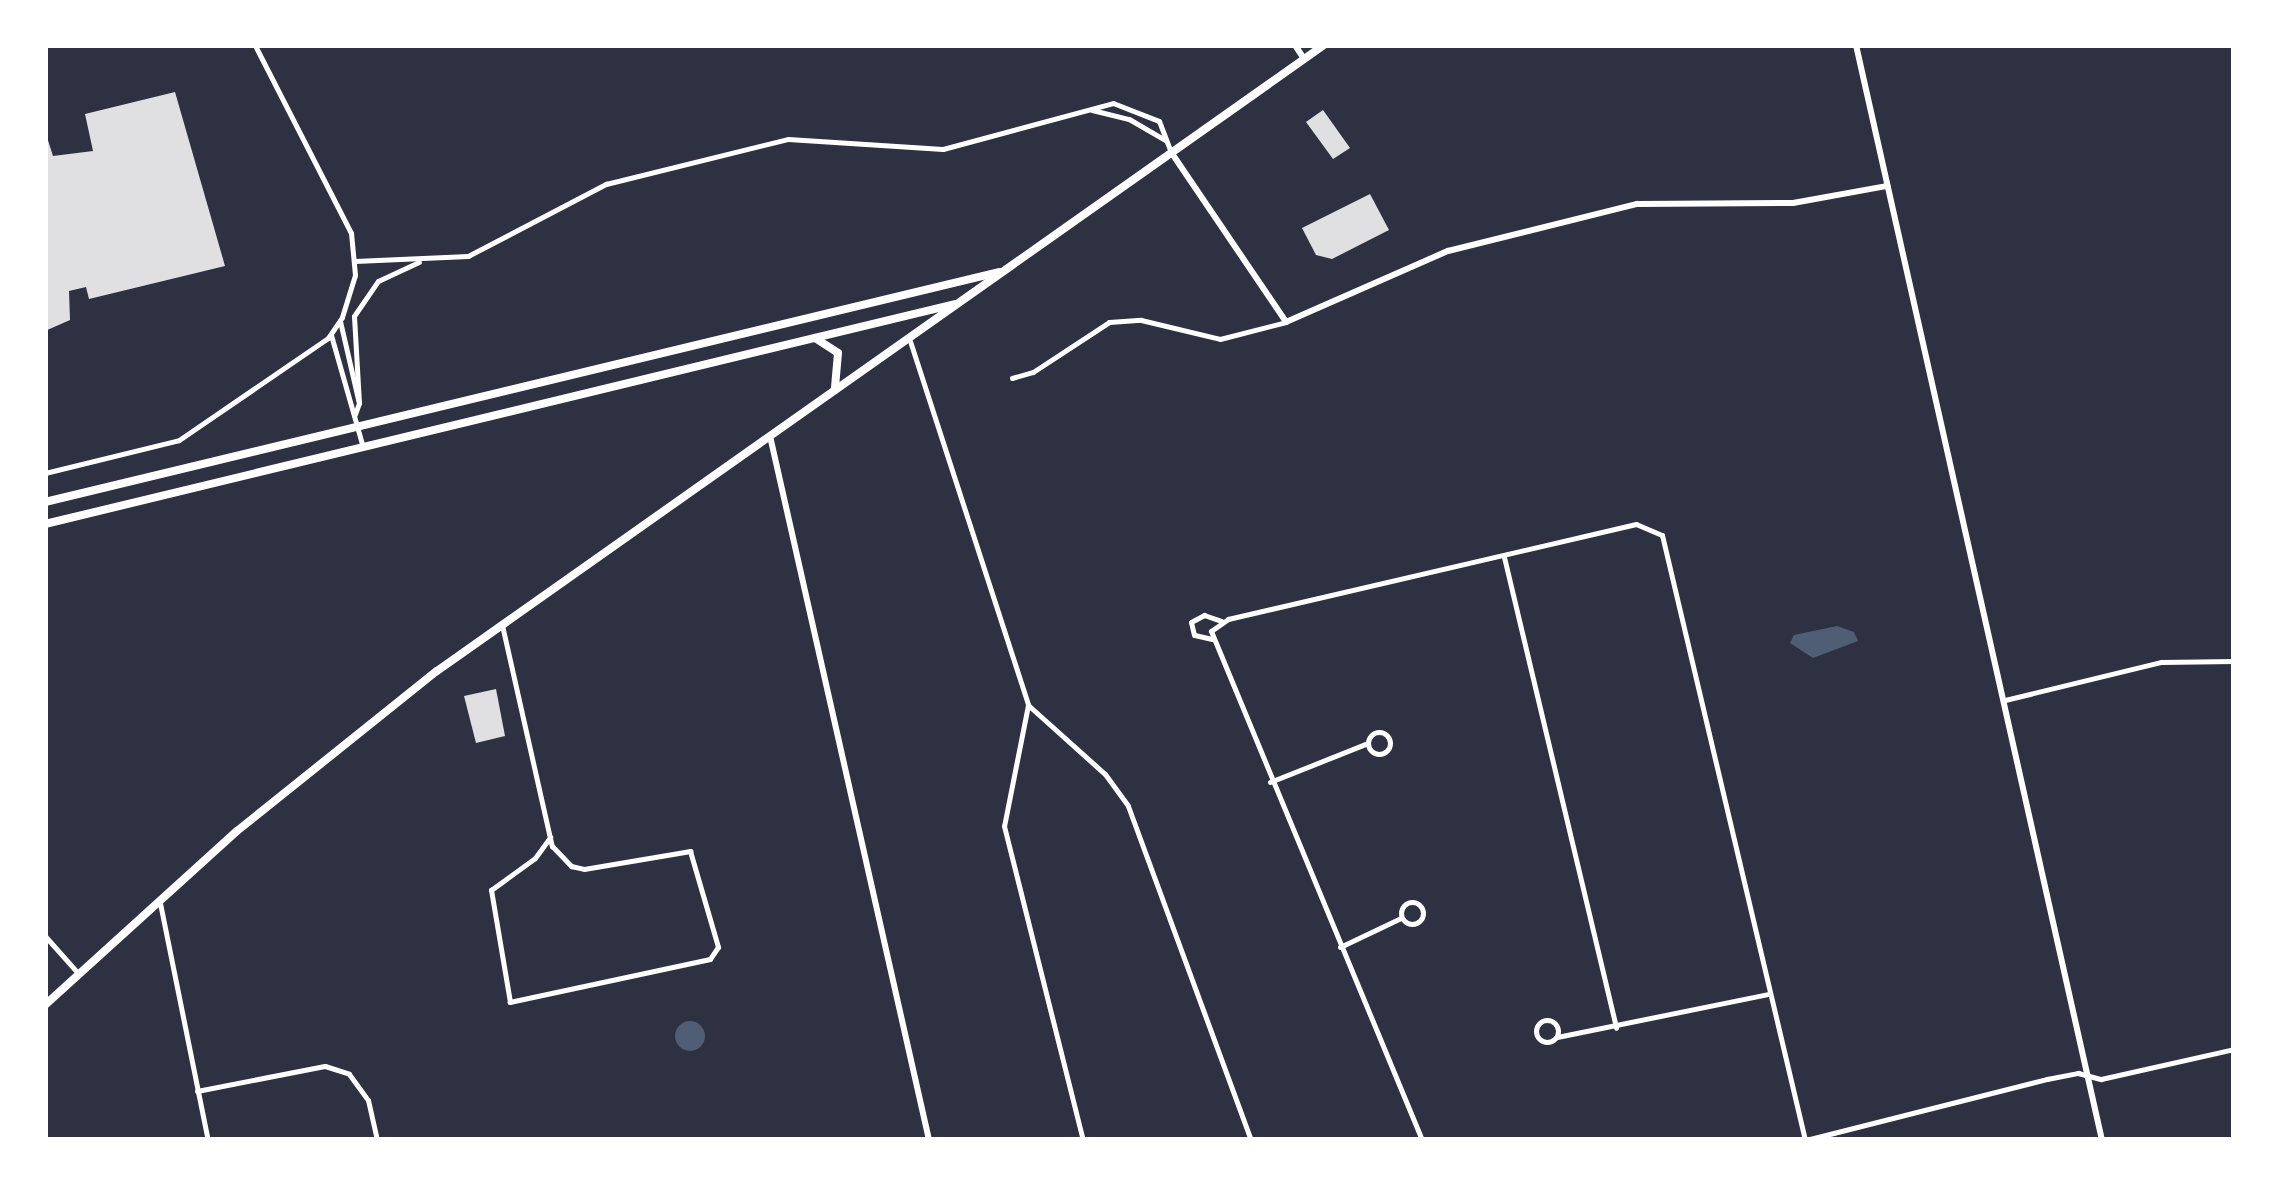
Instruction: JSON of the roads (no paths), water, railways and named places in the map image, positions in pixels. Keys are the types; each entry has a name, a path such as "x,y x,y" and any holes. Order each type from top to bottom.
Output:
{"main road":[{"path":"45,1005 294,782 502,625 910,341 1004,270 1324,45"},
{"path":"45,502 356,419 1004,270"},
{"path":"45,524 960,303"},
{"path":"815,338 838,353 835,392"}],"street":[{"path":"45,473 179,440 331,335 340,320 356,261 348,224 255,45"},
{"path":"1295,45 1304,59"},
{"path":"1856,45 2102,1140"},
{"path":"356,261 423,261 489,248 612,182 779,141 942,149 1114,103 1140,109 1166,128 1165,140"},
{"path":"1092,110 1129,119 1165,140 1286,322"},
{"path":"1012,378 1033,372 1099,326 1127,319 1220,340 1286,322 1448,251 1637,204 1793,203 1887,186"},
{"path":"356,419 362,384 351,329 364,297 385,277 423,261"},
{"path":"340,320 359,402"},
{"path":"331,335 363,447"},
{"path":"910,341 1028,705 1004,826 1083,1140"},
{"path":"770,436 929,1140"},
{"path":"1221,621 1211,635 1198,638 1192,622 1204,615 1221,621 1636,524 1662,534 1768,994 1806,1140 2030,1084 2089,1076 2101,1079 2234,1049"},
{"path":"1504,557 1616,1028"},
{"path":"502,625 550,838 564,861 584,869 690,852 718,947 710,960 510,1002 491,890 535,858 550,838"},
{"path":"1211,635 1422,1140"},
{"path":"2005,700 2161,662 2234,661"},
{"path":"1028,705 1105,774 1128,806 1250,1140"},
{"path":"1270,782 1368,743 1378,732 1390,741 1378,754 1368,743"},
{"path":"159,899 208,1140"},
{"path":"1340,948 1402,918 1416,923 1422,908 1406,902 1402,918"},
{"path":"45,936 78,974"},
{"path":"1556,1037 1555,1023 1538,1024 1541,1041 1768,994"},
{"path":"197,1092 325,1066 349,1074 368,1100 377,1140"}],"water":[{"path":"1837,626 1854,632 1858,641 1813,658 1790,643 1794,635"},
{"path":"690,1021 701,1025 705,1036 701,1047 690,1051 679,1047 675,1036 679,1025"}]}
